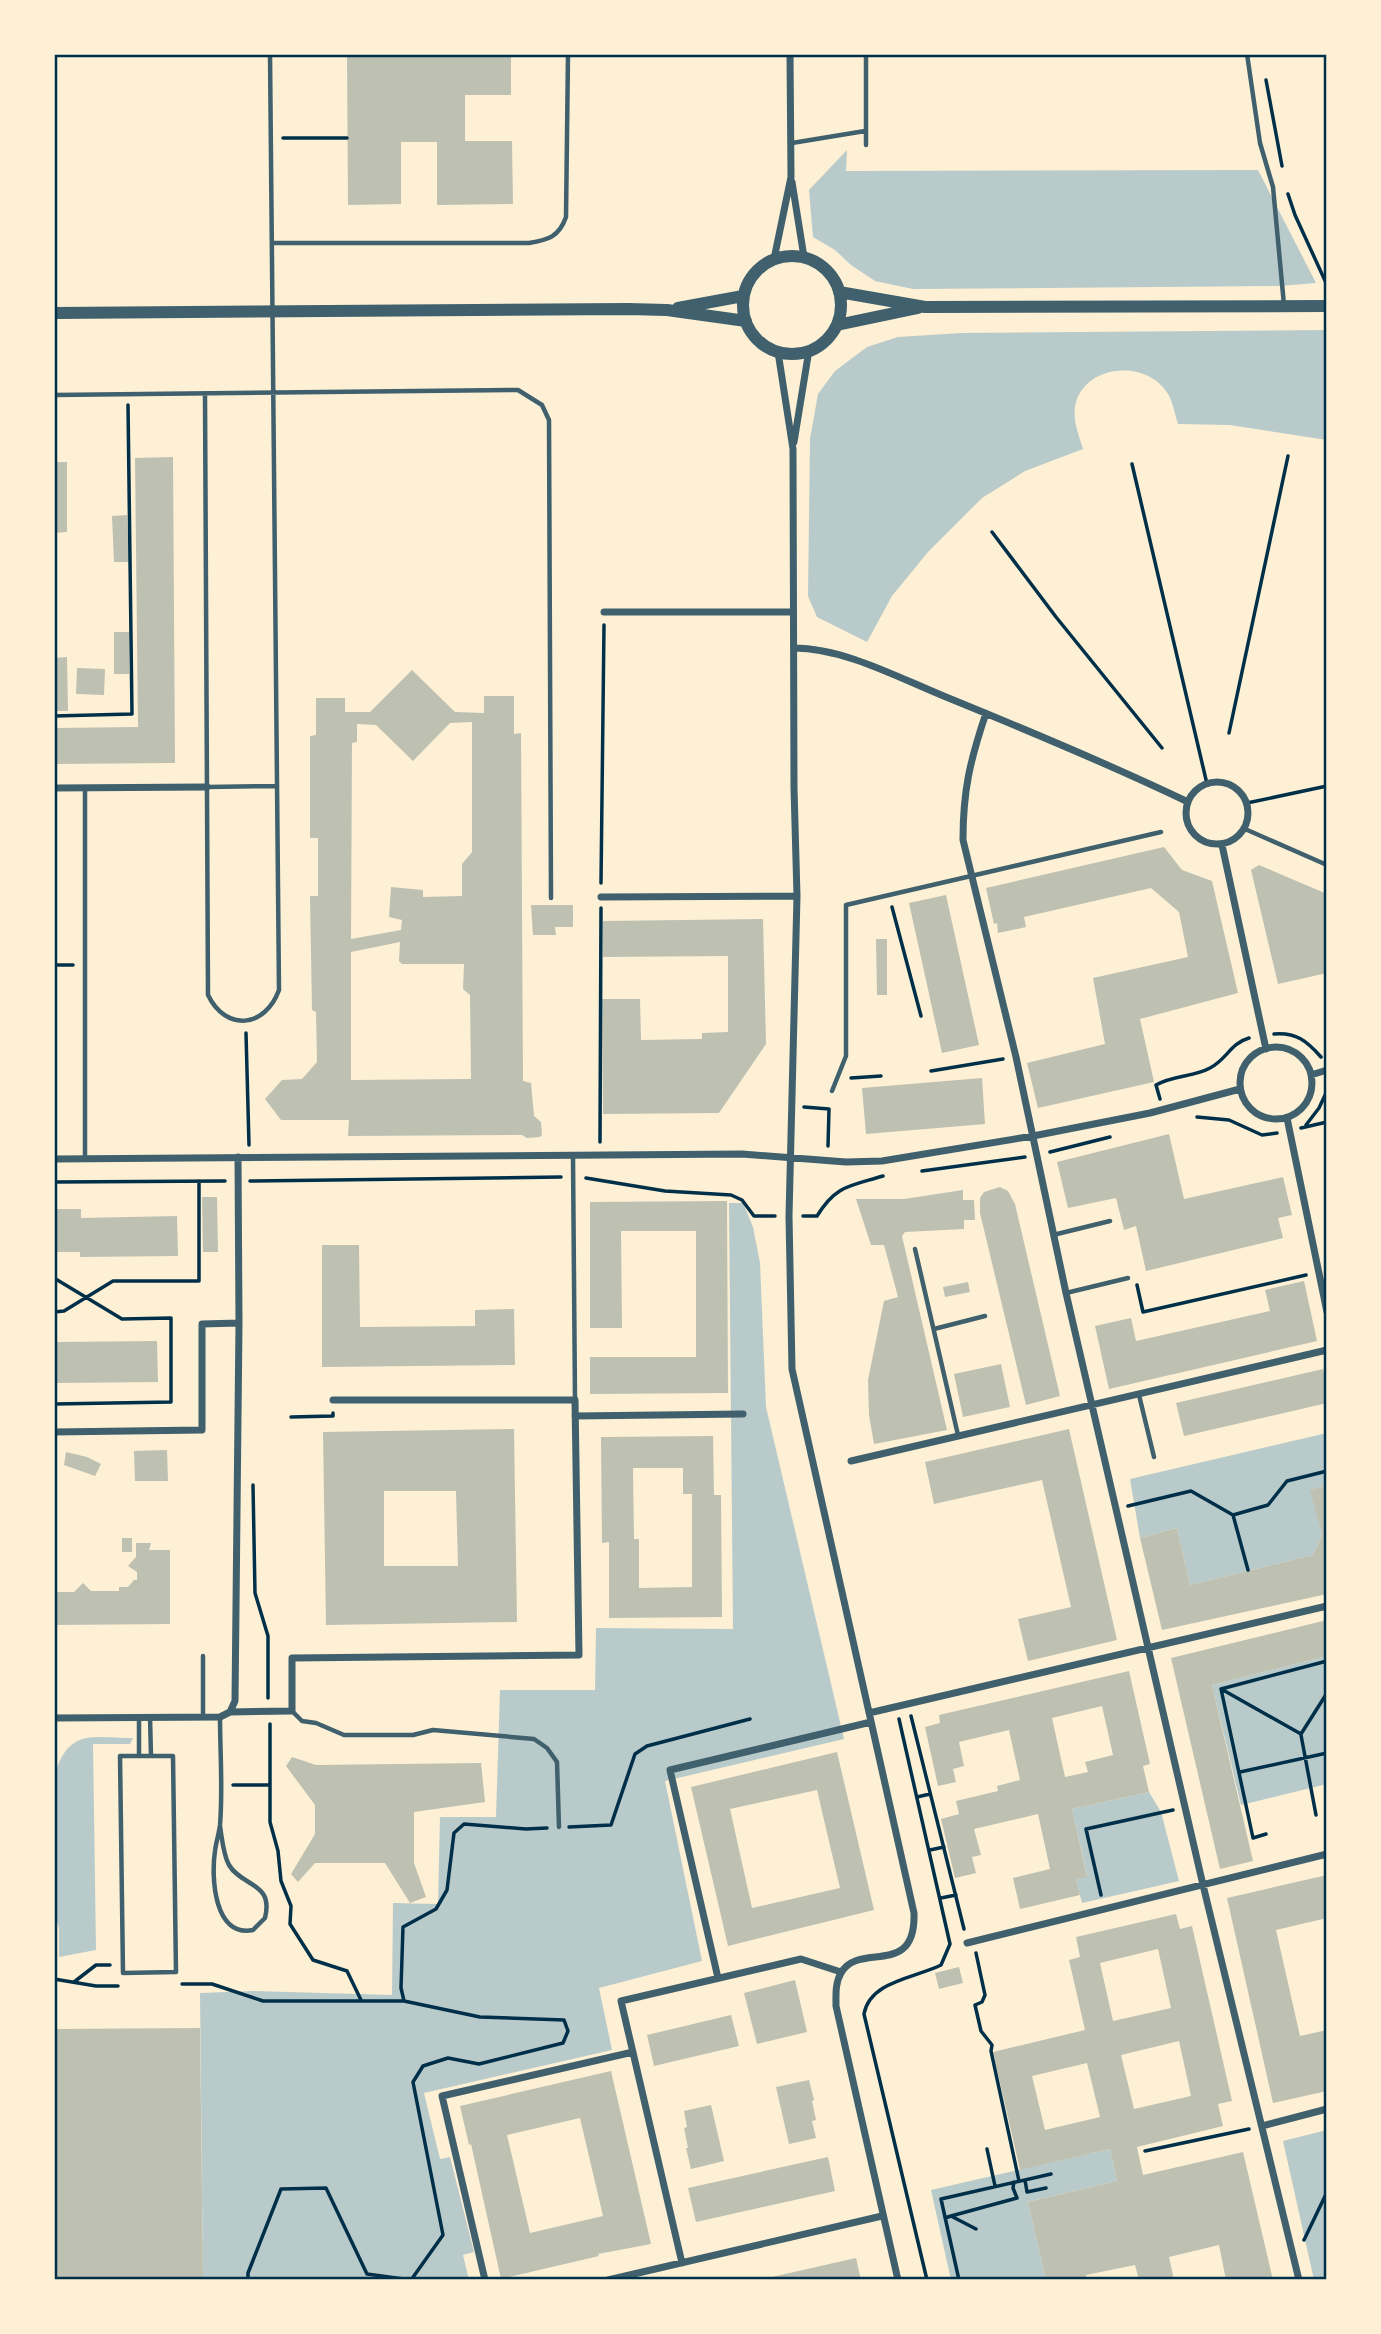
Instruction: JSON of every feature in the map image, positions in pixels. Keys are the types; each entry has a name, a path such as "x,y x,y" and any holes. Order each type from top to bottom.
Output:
{"street":[{"path":"774,259 791,177 790,54"},
{"path":"791,177 804,257"},
{"path":"804,257 828,272 839,292 840,311 837,325 829,337 809,350 791,354 778,352 755,337 743,312 743,296 749,280 760,267 774,259 804,257"},
{"path":"839,292 925,307 1327,306"},
{"path":"667,310 743,296"},
{"path":"837,325 925,307"},
{"path":"54,313 667,310 746,321"},
{"path":"793,449 809,350"},
{"path":"778,352 793,449 797,896 789,1216 792,1369 912,1900 914,1927 908,1943 894,1954 853,1962 841,1972 836,1990 836,2006 898,2280"},
{"path":"604,612 793,612"},
{"path":"794,648 821,649 882,670 1089,756 1188,802"},
{"path":"986,713 971,759 963,803 963,840 970,877 1016,1056 1066,1293 1203,1885 1299,2280"},
{"path":"1223,782 1231,785 1238,789 1247,803 1249,812 1245,829 1239,836 1222,845 1213,845 1196,837 1187,821 1188,802 1195,791 1206,784 1223,782"},
{"path":"54,788 207,787"},
{"path":"1222,845 1266,1049"},
{"path":"601,897 797,896"},
{"path":"1277,1047 1289,1050 1299,1055 1311,1074 1312,1085 1304,1105 1287,1118 1263,1117 1244,1101 1240,1080 1245,1064 1258,1052 1277,1047"},
{"path":"1311,1074 1327,1070"},
{"path":"54,1159 742,1154 828,1161 882,1161 1150,1113 1241,1089"},
{"path":"1287,1118 1327,1312"},
{"path":"230,1712 235,1701 238,1157"},
{"path":"54,1432 202,1430 202,1324 239,1323"},
{"path":"851,1461 1327,1350"},
{"path":"54,1718 220,1717 230,1712 292,1711 292,1658 579,1655 575,1401 333,1400"},
{"path":"575,1416 743,1413"},
{"path":"869,1713 1327,1606"},
{"path":"718,1978 670,1770 870,1722"},
{"path":"970,1942 1327,1854"},
{"path":"682,2263 621,2001 800,1959 841,1972"},
{"path":"485,2280 442,2096 633,2052"},
{"path":"1262,2126 1327,2109"},
{"path":"608,2280 644,2276 682,2263 882,2216"}],"lane":[{"path":"205,394 208,995 215,1008 225,1016 246,1021 267,1013 279,990 270,54"},
{"path":"273,243 529,243 548,240 562,227 566,217 568,54"},
{"path":"866,54 866,145"},
{"path":"1247,54 1260,144 1273,187 1284,306"},
{"path":"792,143 865,131"},
{"path":"54,395 518,390 542,405 549,420 551,898"},
{"path":"207,787 276,786"},
{"path":"85,788 85,1158"},
{"path":"1245,829 1327,865"},
{"path":"832,1091 846,1056 846,905 1161,831"},
{"path":"573,1157 575,1401"},
{"path":"1053,1235 1110,1221"},
{"path":"915,1249 958,1436"},
{"path":"1066,1293 1128,1278"},
{"path":"934,1329 985,1316"},
{"path":"1139,1395 1154,1457"},
{"path":"203,1656 203,1717"},
{"path":"292,1711 302,1721 316,1723 344,1735 413,1735 433,1730 534,1739 547,1748 557,1762 559,1827"},
{"path":"139,1717 139,1756"},
{"path":"150,1717 150,1756"},
{"path":"220,1717 220,1826 214,1854 215,1890 221,1913 233,1927 243,1931 253,1930 265,1918 266,1902 260,1889 229,1866 220,1826"},
{"path":"120,1756 150,1756 173,1756 176,1972 123,1973 120,1756"}],"path":[{"path":"1263,68 1283,176"},
{"path":"271,138 347,138"},
{"path":"1287,191 1294,215 1327,285"},
{"path":"54,716 132,714 128,394"},
{"path":"1229,733 1288,456"},
{"path":"1132,464 1206,784"},
{"path":"992,533 1056,617 1163,748"},
{"path":"1247,803 1327,786"},
{"path":"54,806 54,1135"},
{"path":"889,895 921,1016"},
{"path":"55,965 85,965"},
{"path":"246,1021 250,1181"},
{"path":"931,1071 1016,1056"},
{"path":"837,1079 881,1076"},
{"path":"1305,1127 1327,1091"},
{"path":"791,1107 829,1108 828,1161"},
{"path":"1290,1131 1327,1122"},
{"path":"912,1172 1037,1155 1115,1136"},
{"path":"54,1182 574,1177 665,1191 731,1195 742,1200 754,1216 817,1216 827,1200 837,1191 884,1176"},
{"path":"54,1312 64,1311 113,1281 199,1281 199,1181"},
{"path":"1128,1278 1135,1276 1143,1312 1318,1272"},
{"path":"54,1279 122,1319 171,1318 171,1402 54,1404"},
{"path":"291,1417 333,1416 333,1400"},
{"path":"1233,1515 1268,1505 1287,1481 1327,1471"},
{"path":"235,1701 270,1698 268,1636 255,1593 253,1485"},
{"path":"1116,1509 1191,1491 1233,1515 1248,1570"},
{"path":"1221,1689 1327,1661"},
{"path":"1221,1689 1301,1734"},
{"path":"1221,1689 1253,1838 1266,1834"},
{"path":"1316,1815 1301,1734 1327,1693"},
{"path":"908,1703 956,1895 985,1988 982,2002 975,2006 981,2031 992,2045 999,2092 1019,2181 1027,2192"},
{"path":"896,1706 950,1944 941,1965 875,1992 866,2001 864,2014 927,2280"},
{"path":"270,1711 270,1822 278,1851 281,1881 291,1906 290,1924 313,1960 347,1971 361,2000"},
{"path":"404,2001 401,1988 404,1927 436,1909 447,1890 454,1833 464,1824 526,1829 611,1825 635,1754 647,1746 750,1719"},
{"path":"1239,1772 1327,1754"},
{"path":"220,1785 270,1785"},
{"path":"917,1797 930,1794"},
{"path":"1104,1908 1086,1829 1185,1807"},
{"path":"930,1850 944,1847"},
{"path":"940,1898 956,1895"},
{"path":"74,1982 96,1965"},
{"path":"54,1979 96,1986 121,1986"},
{"path":"173,1984 212,1984 263,2001 404,2001 480,2017 564,2020 568,2031 563,2043 478,2064 448,2058 423,2066 413,2082 443,2235 411,2280 367,2274 326,2189 281,2189 248,2273 248,2280"},
{"path":"1145,2151 1262,2126"},
{"path":"987,2149 995,2186"},
{"path":"959,2280 941,2199 1051,2174"},
{"path":"1017,2198 1013,2188 1019,2181"},
{"path":"944,2218 1046,2188"},
{"path":"1295,2261 1327,2192"},
{"path":"951,2216 976,2229"}],"shaded area":[{"path":"847,150 846,171 1258,170 1316,283 1280,286 913,289 875,281 835,250 813,237 809,190"},
{"path":"1327,330 1327,440 1230,425 1178,424 1170,397 1158,382 1131,371 1102,374 1080,393 1075,407 1083,449 1025,471 982,498 928,552 892,596 867,642 817,617 808,596 810,439 818,394 835,371 867,347 898,337 961,333"},
{"path":"729,1203 743,1203 753,1227 760,1263 766,1407 844,1739 665,1781 702,1961 599,1988 612,2050 424,2093 440,2159 450,2157 474,2252 463,2255 469,2280 203,2280 200,1993 252,1991 392,1995 393,1903 438,1904 440,1817 496,1817 500,1690 595,1690 596,1628 733,1629"},
{"path":"1327,1433 1327,1485 1311,1490 1322,1535 1313,1555 1190,1585 1177,1528 1140,1538 1130,1479"},
{"path":"1327,1656 1327,1784 1241,1805 1212,1685"},
{"path":"97,1737 133,1738 130,1744 93,1744 96,1950 59,1957 57,1768 70,1746 78,1741"},
{"path":"1149,1792 1161,1812 1179,1881 1082,1903 1076,1879 1087,1876 1072,1809"},
{"path":"1327,2130 1327,2280 1314,2280 1283,2141"},
{"path":"1110,2149 1117,2181 1028,2202 1046,2280 951,2280 931,2190"}],"building":[{"path":"347,54 511,54 511,95 465,95 465,141 512,141 513,204 437,205 437,142 401,142 401,204 348,205"},
{"path":"173,457 175,763 54,764 54,728 138,727 135,458"},
{"path":"54,462 67,462 67,532 54,533"},
{"path":"127,515 129,562 114,562 112,516"},
{"path":"114,632 129,632 129,674 114,674"},
{"path":"67,657 68,711 54,711 54,658"},
{"path":"77,668 105,669 104,695 76,694"},
{"path":"412,670 455,712 484,713 484,696 514,696 514,734 521,733 523,1081 531,1083 534,1116 541,1122 540,1137 348,1136 349,1120 281,1120 265,1099 282,1080 302,1079 317,1062 316,1012 312,1010 310,896 318,896 318,838 310,838 310,736 316,735 316,698 345,698 345,712 370,712","holes":["472,722 472,852 462,864 462,896 423,897 423,890 391,887 389,917 402,920 401,930 351,939 352,743 357,742 357,724 376,725 413,761 450,723","400,942 399,961 402,964 464,964 463,989 470,995 471,1079 351,1080 351,952"]},
{"path":"1164,847 1182,870 1212,881 1238,993 1140,1019 1154,1082 1038,1108 1027,1063 1105,1044 1093,978 1188,957 1179,912 1151,888 1024,917 1026,927 998,933 986,888"},
{"path":"1259,865 1327,894 1327,973 1278,984 1251,870"},
{"path":"946,895 979,1045 942,1053 909,903"},
{"path":"531,905 573,905 573,927 555,927 556,935 533,935"},
{"path":"763,919 766,1044 719,1113 603,1114 602,999 640,999 641,1040 702,1039 702,1033 728,1032 728,956 603,957 603,921"},
{"path":"876,939 887,939 887,995 877,995"},
{"path":"982,1078 985,1124 866,1134 862,1088"},
{"path":"1169,1134 1184,1199 1283,1177 1292,1215 1278,1218 1283,1238 1146,1271 1136,1226 1124,1230 1116,1198 1068,1208 1057,1162"},
{"path":"1000,1187 1008,1191 1015,1204 1060,1396 1026,1405 980,1213 980,1198 984,1192"},
{"path":"963,1190 963,1200 974,1200 975,1220 964,1220 964,1229 905,1232 902,1236 947,1430 874,1444 869,1415 868,1380 884,1301 898,1297 884,1245 871,1245 856,1199 904,1199"},
{"path":"202,1197 217,1197 218,1252 203,1252"},
{"path":"727,1201 728,1393 590,1394 590,1357 696,1357 696,1231 621,1231 622,1328 590,1328 590,1202"},
{"path":"54,1209 81,1209 81,1218 177,1216 178,1256 80,1257 80,1252 54,1252"},
{"path":"322,1245 359,1245 360,1327 475,1326 475,1310 514,1309 515,1365 322,1367"},
{"path":"1304,1281 1317,1341 1109,1389 1095,1326 1131,1318 1136,1341 1270,1311 1265,1290"},
{"path":"968,1282 970,1292 945,1297 943,1287"},
{"path":"157,1341 158,1382 54,1383 54,1342"},
{"path":"1001,1364 1010,1407 963,1417 954,1374"},
{"path":"1323,1369 1327,1403 1184,1436 1176,1403"},
{"path":"514,1429 517,1622 326,1625 323,1432","holes":["384,1491 456,1491 458,1566 384,1566"]},
{"path":"1069,1429 1117,1640 1028,1661 1018,1619 1071,1607 1042,1480 934,1504 925,1462"},
{"path":"713,1436 714,1495 721,1495 722,1617 609,1618 609,1542 602,1543 601,1437","holes":["633,1468 683,1468 683,1494 692,1494 692,1587 639,1588 639,1539 634,1539"]},
{"path":"167,1450 168,1481 135,1481 134,1451"},
{"path":"66,1452 101,1464 95,1476 64,1465"},
{"path":"1327,1485 1327,1594 1162,1630 1140,1538 1177,1528 1190,1585 1313,1555 1322,1535 1310,1490"},
{"path":"122,1538 132,1538 132,1552 122,1552"},
{"path":"136,1543 151,1543 149,1550 170,1550 170,1624 54,1625 54,1592 74,1592 83,1583 91,1591 119,1591 119,1587 128,1587 137,1580 137,1572 128,1566 136,1557"},
{"path":"1327,1620 1327,1656 1212,1685 1253,1861 1220,1869 1171,1658"},
{"path":"1129,1671 1150,1764 1143,1766 1149,1792 1072,1809 1087,1877 1076,1879 1080,1895 1020,1909 1013,1878 1050,1869 1038,1814 974,1829 981,1855 972,1857 976,1873 955,1878 941,1819 959,1814 956,1801 998,1791 997,1786 1020,1780 1009,1730 959,1742 964,1766 953,1769 956,1782 938,1786 925,1727 940,1723 939,1715","holes":["1102,1706 1113,1755 1085,1762 1088,1772 1065,1777 1052,1718"]},
{"path":"837,1752 874,1910 728,1946 691,1787","holes":["817,1790 840,1888 752,1908 730,1809"]},
{"path":"292,1757 316,1765 481,1763 485,1802 414,1812 414,1863 426,1897 410,1903 385,1863 315,1863 298,1882 291,1874 315,1834 315,1805 286,1766"},
{"path":"1327,1875 1327,1918 1276,1930 1300,2036 1327,2030 1327,2091 1273,2103 1227,1898"},
{"path":"1176,1914 1180,1929 1192,1926 1232,2101 1218,2104 1223,2126 1137,2147 1143,2175 1243,2152 1273,2280 1226,2280 1219,2245 1169,2257 1174,2280 1139,2280 1135,2265 1086,2275 1087,2280 1046,2280 1028,2202 1117,2181 1110,2149 1020,2170 993,2052 1085,2030 1069,1960 1080,1957 1076,1937","holes":["1158,1949 1171,2008 1113,2021 1100,1963","1179,2041 1191,2096 1134,2109 1121,2055","1087,2063 1100,2117 1045,2130 1032,2076"]},
{"path":"959,1967 963,1983 939,1989 935,1973"},
{"path":"795,1980 807,2032 757,2044 744,1993"},
{"path":"731,2015 739,2046 654,2066 647,2035"},
{"path":"200,2028 203,2280 54,2280 54,2029"},
{"path":"611,2071 651,2244 598,2254 599,2256 501,2279 460,2106","holes":["580,2118 603,2216 530,2233 507,2135"]},
{"path":"809,2080 814,2100 816,2120 812,2121 816,2138 789,2144 776,2087"},
{"path":"711,2105 724,2161 691,2169 686,2148 684,2128 687,2127 684,2111"},
{"path":"828,2157 835,2191 696,2222 688,2188"},
{"path":"856,2258 861,2280 763,2280 763,2279"}]}
